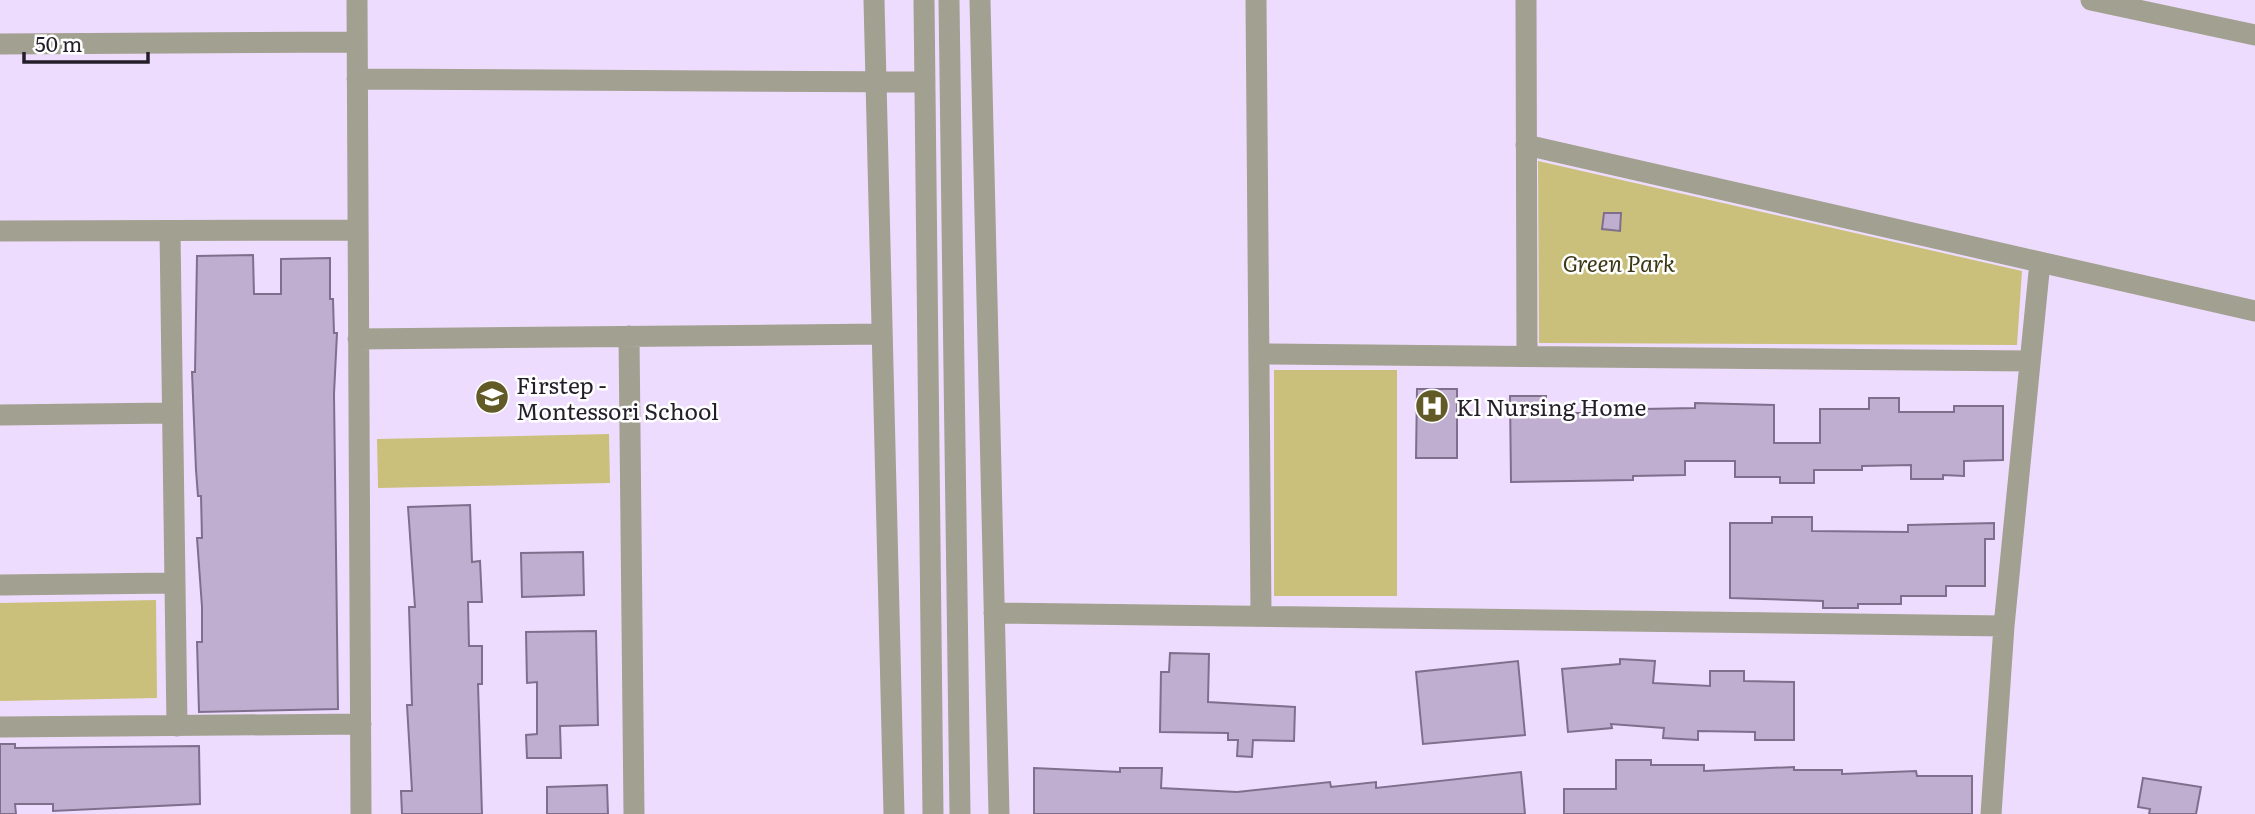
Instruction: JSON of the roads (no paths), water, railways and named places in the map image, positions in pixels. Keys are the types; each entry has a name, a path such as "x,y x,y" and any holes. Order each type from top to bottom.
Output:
{"street":[{"path":"357,0 361,814"},
{"path":"874,0 894,814"},
{"path":"924,0 933,814"},
{"path":"949,0 960,814"},
{"path":"980,0 999,814"},
{"path":"1256,0 1261,615"},
{"path":"1526,0 1527,356"},
{"path":"2091,0 2255,35"},
{"path":"0,44 357,42"},
{"path":"357,79 925,82"},
{"path":"1526,145 2255,311"},
{"path":"0,231 358,230"},
{"path":"170,231 177,726"},
{"path":"1991,814 2004,626 2040,262"},
{"path":"358,339 882,334"},
{"path":"629,336 634,814"},
{"path":"1259,354 2030,361"},
{"path":"0,415 172,413"},
{"path":"0,585 174,583"},
{"path":"994,612 2004,626"},
{"path":"0,727 361,724"}],"place":[{"name":"Firstep - Montessori School","path":"492,397"},
{"name":"Kl Nursing Home","path":"1432,406"}],"park label":[{"name":"Green Park","path":"1619,262"}]}
